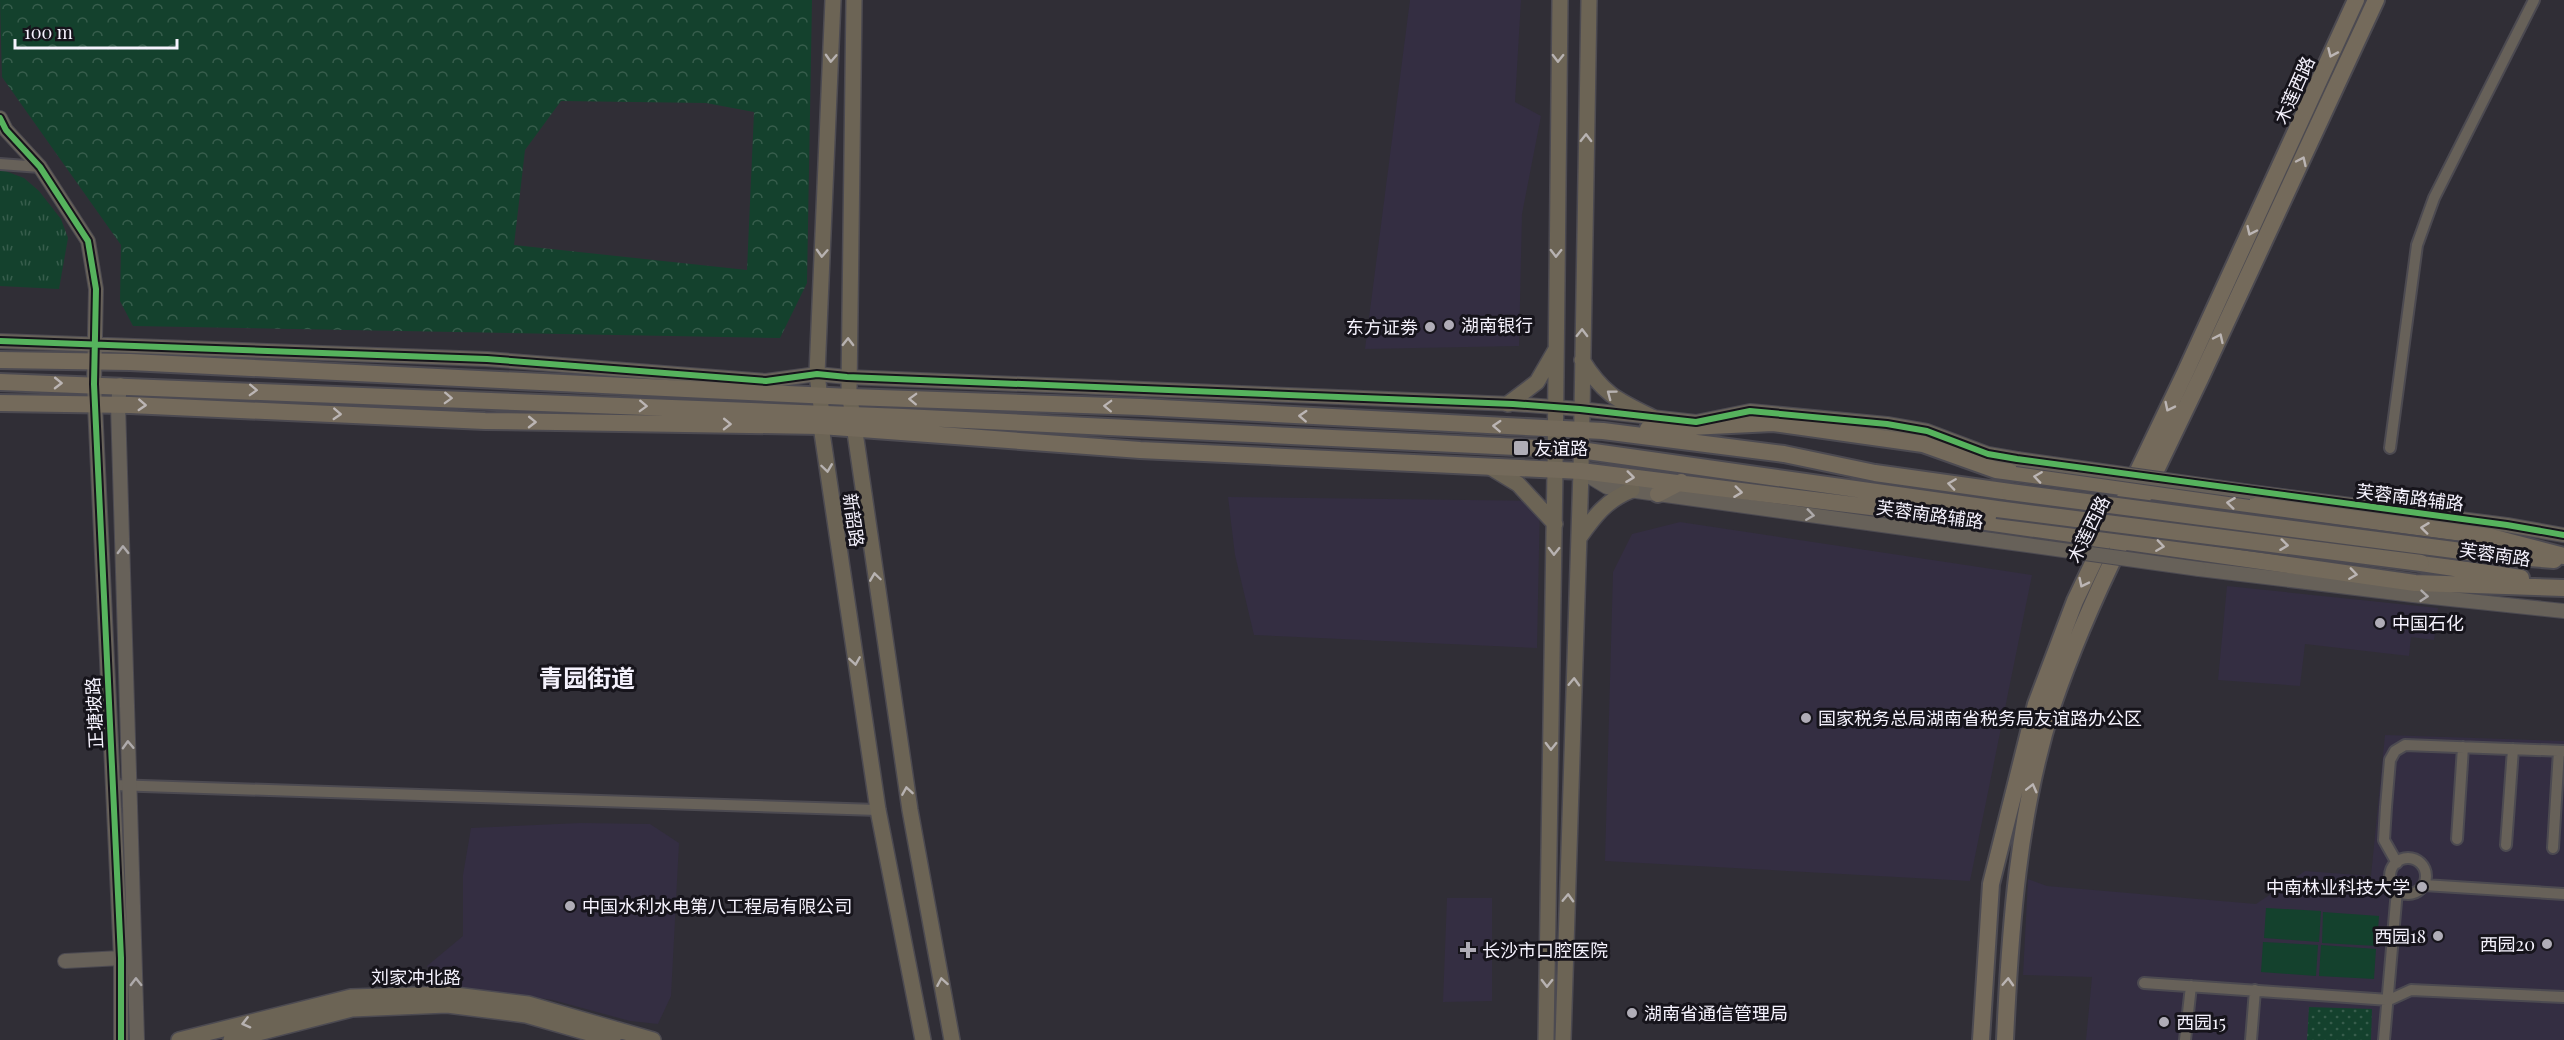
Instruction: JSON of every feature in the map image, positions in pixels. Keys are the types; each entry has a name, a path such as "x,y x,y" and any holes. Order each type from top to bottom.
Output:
{"main road":[{"name":"新韶路","path":"833,0 817,374 821,420 878,810 923,1040"},
{"name":"新韶路","path":"854,0 848,377 908,799 952,1040"},
{"path":"1545,1040 1556,470 1554,448 1560,0"},
{"path":"1563,1040 1581,471 1581,358 1589,0"},
{"name":"木莲西路","path":"2005,1040 2016,879 2030,800 2052,708 2114,539 2356,0"},
{"name":"木莲西路","path":"2137,491 2200,379 2376,0"},
{"path":"1508,404 1537,381 1555,351"},
{"path":"1581,358 1596,383 1619,401 1652,417"},
{"path":"0,360 130,362 850,397 1142,407 1556,430 1603,431 1748,423"},
{"path":"0,382 120,385 821,420 1140,450 1581,471 1951,517 2415,583 2564,586"},
{"path":"0,403 118,405 484,421 821,420"},
{"path":"1696,422 1773,423 1923,444 1996,470 2137,491 2491,537 2564,556"},
{"name":"芙蓉南路","path":"855,423 1580,450 1997,509 2421,563 2564,586"},
{"name":"芙蓉南路","path":"1603,431 1784,454 1875,473 2010,492 2492,555 2564,561"},
{"path":"1490,467 1518,484 1555,524"},
{"path":"1658,494 1709,468"},
{"path":"1579,538 1602,507 1619,495 1632,490"},
{"name":"木莲西路","path":"1981,1040 1989,905 1997,862 2036,704 2075,601 2114,539"},
{"name":"刘家冲北路","path":"179,1040 351,997 447,993 528,1004 653,1040"},
{"name":"刘家冲北路","path":"231,1040 352,1009 447,1005 526,1015 613,1040"}],"street":[{"path":"2390,448 2417,245 2434,198 2534,0"},
{"name":"正塘坡路","path":"0,118 6,130 40,167 88,241 96,289 94,405 121,958 121,1040"},
{"path":"0,164 40,167"},
{"name":"芙蓉南路辅路","path":"0,341 488,359 766,381 817,374 1508,404 1581,409 1696,422 1750,411 1887,424 1927,431 1988,454 2017,459 2507,525 2564,535"},
{"name":"正塘坡路","path":"120,385 118,405 137,1040"},
{"name":"芙蓉南路辅路","path":"1581,471 1607,487 2199,569 2413,596 2564,610"},
{"path":"2397,862 2384,840 2390,760 2395,751 2404,745 2562,751 2553,848"},
{"path":"2457,839 2463,747"},
{"path":"2506,845 2513,749"},
{"path":"113,785 878,810"},
{"path":"2384,1040 2397,890 2390,879 2391,873 2397,862 2408,858 2419,862 2425,872 2424,885 2420,890 2409,894 2397,890"},
{"path":"2424,885 2564,894"},
{"path":"65,961 121,958"},
{"path":"2144,983 2389,1000 2411,990 2564,997"},
{"path":"2185,1040 2191,986"},
{"path":"2251,1040 2255,990"}],"shaded area":[{"path":"1410,0 1521,0 1515,102 1541,116 1522,214 1519,346 1365,349"},
{"path":"1228,497 1540,501 1537,648 1254,635 1235,555"},
{"name":"国家税务总局湖南省税务局友谊路办公区","path":"1680,522 2032,575 1970,881 1605,861 1613,572 1632,534"},
{"path":"2227,586 2438,608 2434,640 2411,637 2409,656 2305,644 2300,686 2218,680"},
{"name":"中南林业科技大学","path":"2385,735 2564,741 2564,1040 2086,1040 2092,977 2023,975 2028,879 2047,886 2256,904 2305,871 2371,876"},
{"name":"中国水利水电第八工程局有限公司","path":"580,823 650,824 679,843 671,996 658,1024 630,1021 553,1000 436,984 427,966 463,936 463,875 471,828"},
{"name":"长沙市口腔医院","path":"1447,898 1492,898 1492,1001 1443,1002"}],"green space":[{"path":"0,0 812,0 807,283 780,338 133,326 120,301 121,245 2,77","holes":["561,101 706,103 754,112 747,270 514,245 525,150"]},
{"path":"0,169 24,178 39,191 61,219 68,238 59,289 0,286"},
{"path":"2266,908 2321,911 2319,942 2264,938"},
{"path":"2323,912 2379,916 2377,946 2322,943"},
{"path":"2263,942 2318,945 2316,976 2261,972"},
{"path":"2321,945 2376,949 2374,979 2319,976"},
{"path":"2309,1007 2372,1009 2371,1040 2307,1040"}],"cycle path":[{"path":"0,118 6,130 40,167 88,241 96,289 94,384 121,958 121,1040"},
{"path":"0,341 487,359 766,381 817,374 1513,404 1696,422 1750,411 1887,424 1927,431 1988,454 2017,459 2507,525 2564,535"}],"place":[{"name":"湖南银行","path":"1449,325"},
{"name":"东方证劵","path":"1430,327"},
{"name":"友谊路","path":"1521,448"},
{"name":"中国石化","path":"2380,623"},
{"name":"国家税务总局湖南省税务局友谊路办公区","path":"1806,718"},
{"name":"中南林业科技大学","path":"2422,887"},
{"name":"中国水利水电第八工程局有限公司","path":"570,906"},
{"name":"西园18","path":"2438,936"},
{"name":"西园20","path":"2547,944"},
{"name":"长沙市口腔医院","path":"1468,950"},
{"name":"湖南省通信管理局","path":"1632,1013"},
{"name":"西园15","path":"2164,1022"}],"district":[{"name":"青园街道","path":"587,677"}]}
